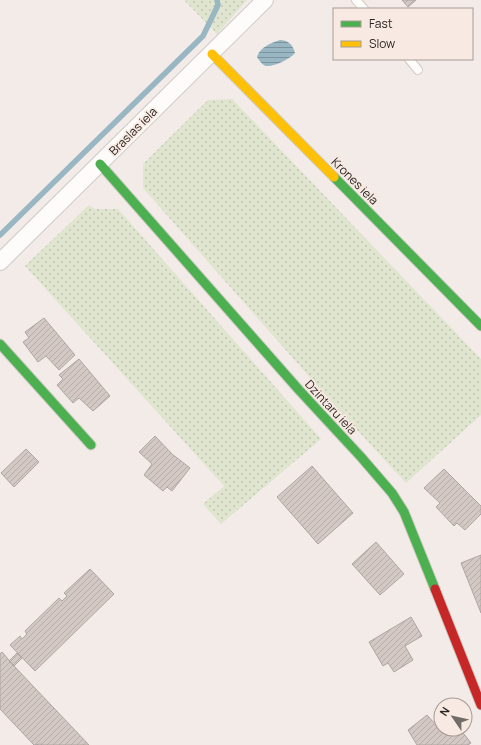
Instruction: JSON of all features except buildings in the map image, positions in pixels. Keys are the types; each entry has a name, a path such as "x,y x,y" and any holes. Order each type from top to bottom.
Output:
{"street":[{"name":"Braslas iela","path":"0,262 265,0"},
{"name":"Krones iela","path":"212,54 481,326"},
{"name":"Dzintaru iela","path":"100,164 288,378 392,492 404,512 481,705"},
{"path":"0,344 91,445"}],"lane":[{"path":"356,0 363,8"},
{"path":"410,60 418,70"}],"green space":[{"path":"184,0 247,0 217,34"},
{"path":"232,99 481,359 481,415 406,483 343,415 143,188 143,164 208,100"},
{"path":"89,205 95,209 118,209 321,439 221,524 203,504 224,486 25,266"}],"water":[{"path":"280,40 290,44 295,53 277,64 269,66 263,65 257,57 258,54 266,46"}],"waterway":[{"path":"0,235 203,36 218,5 217,0"}],"traffic: fast":[{"path":"100,164 392,493 404,512 435,589"},
{"path":"334,177 481,326"},
{"path":"0,344 91,445"}],"traffic: slow":[{"path":"212,54 334,177"}],"traffic: jam":[{"path":"435,589 481,705"}]}
